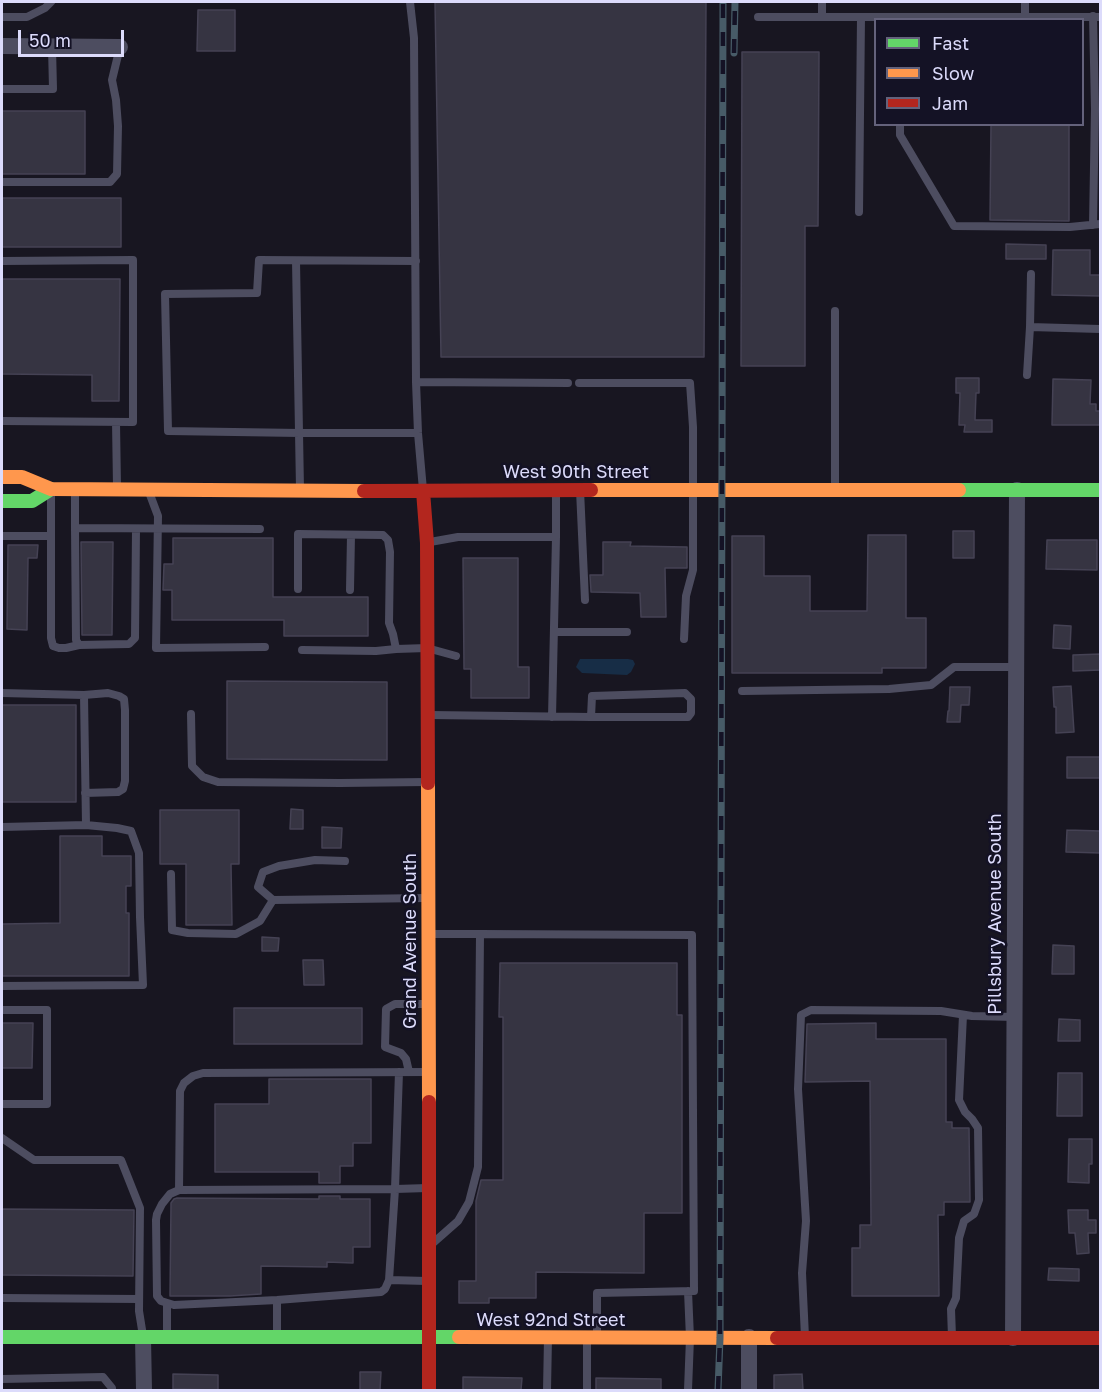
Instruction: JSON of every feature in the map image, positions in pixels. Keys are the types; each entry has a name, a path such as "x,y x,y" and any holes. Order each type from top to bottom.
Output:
{"street":[{"path":"2,46 120,47"},
{"name":"West 90th Street","path":"2,477 22,477 51,489 1101,490"},
{"name":"West 90th Street","path":"2,501 32,501 51,489"},
{"name":"Grand Avenue South","path":"423,490 426,543 428,715 429,1390"},
{"name":"Pillsbury Avenue South","path":"1013,1338 1017,490"},
{"name":"West 92nd Street","path":"2,1337 1101,1338"},
{"path":"748,1337 748,1390"},
{"path":"143,1338 144,1390"}],"lane":[{"path":"2,17 27,17 45,9 51,2"},
{"path":"410,2 414,38 416,382 423,490"},
{"path":"822,2 822,17"},
{"path":"1025,2 1025,17"},
{"path":"758,17 1097,17 1095,121 1097,224 1070,227 954,226 900,135 900,126"},
{"path":"859,212 861,17"},
{"path":"2,89 53,89 52,47"},
{"path":"2,182 110,182 117,174 118,126 112,80 120,47"},
{"path":"2,261 133,260 133,422 2,421"},
{"path":"416,261 259,260 256,293 165,294 168,431 418,433"},
{"path":"296,261 300,489"},
{"path":"1027,375 1031,274"},
{"path":"835,311 835,490"},
{"path":"1030,327 1101,329"},
{"path":"416,382 568,383"},
{"path":"579,383 690,383 693,427 693,570 686,596 684,639"},
{"path":"116,422 117,489"},
{"path":"51,489 51,638 53,646 66,648 79,645 129,644 135,638 136,529"},
{"path":"75,489 76,640 79,645"},
{"path":"148,489 158,516 156,648 265,647"},
{"path":"552,717 556,490"},
{"path":"580,490 585,600"},
{"path":"75,528 260,529"},
{"path":"298,589 298,534 383,535 388,540 390,552 389,623 396,649"},
{"path":"350,590 351,535"},
{"path":"2,536 51,536"},
{"path":"426,543 458,537 556,537"},
{"path":"555,633 627,633"},
{"path":"302,650 376,651 427,648 456,656"},
{"path":"742,691 931,686 954,667 1016,667"},
{"path":"2,693 84,695 108,693 124,699 125,782 123,789 118,792 85,793"},
{"path":"428,715 552,717 591,717 688,717 691,713 691,699 685,693 592,696 591,717"},
{"path":"84,695 86,825"},
{"path":"191,714 192,766 203,777 218,782 427,782"},
{"path":"2,826 86,825 131,831 139,853 144,985 2,986"},
{"path":"345,861 315,860 279,866 263,872 258,887 273,900 428,898"},
{"path":"171,874 172,930 188,933 236,934 260,921 273,900"},
{"path":"428,934 692,935 694,1291 597,1293 587,1390"},
{"path":"429,1248 458,1221 469,1202 478,1167 480,934"},
{"path":"409,1072 406,1059 401,1053 385,1047 386,1009 395,1004 428,1004"},
{"path":"2,1010 47,1010 47,1104 2,1104"},
{"path":"805,1337 802,1273 806,1221 798,1089 801,1015 811,1010 941,1011 1014,1017"},
{"path":"952,1338 951,1309 956,1298 959,1238 964,1221 974,1214 978,1200 978,1128 959,1100 963,1014"},
{"path":"399,1072 395,1189 388,1281 385,1289 381,1292 277,1300 174,1305 161,1301 157,1296 157,1214 170,1194 179,1190 395,1189 429,1188"},
{"path":"179,1190 180,1090 184,1083 193,1076 203,1073 428,1072"},
{"path":"2,1138 34,1160 121,1160 140,1208 139,1311 143,1338"},
{"path":"388,1281 429,1281"},
{"path":"688,1291 690,1338 688,1390"},
{"path":"2,1298 139,1299"},
{"path":"277,1300 277,1338"},
{"path":"167,1304 167,1338"},
{"path":"547,1390 548,1338"},
{"path":"2,1379 103,1377 112,1390"}],"water":[{"path":"580,659 628,659 633,660 635,664 627,675 582,673 576,667"}],"building":[{"path":"435,2 706,2 704,357 441,357"},
{"path":"198,10 235,10 235,51 197,51"},
{"path":"742,52 819,52 818,226 805,226 805,366 741,366"},
{"path":"2,111 85,111 85,174 2,174"},
{"path":"991,126 1069,126 1069,221 990,220"},
{"path":"2,198 121,198 121,247 2,247"},
{"path":"1006,244 1046,245 1046,259 1006,259"},
{"path":"1053,250 1090,250 1090,275 1101,275 1101,296 1052,295"},
{"path":"2,279 120,279 119,401 92,401 92,375 2,374"},
{"path":"956,378 979,378 975,420 992,420 992,432 964,432 965,425 959,425 960,393 956,393"},
{"path":"1053,379 1091,380 1090,404 1096,404 1096,411 1101,411 1101,425 1052,425"},
{"path":"953,531 974,531 974,558 953,558"},
{"path":"868,535 906,535 906,618 926,618 926,668 882,668 882,673 732,673 732,536 764,536 764,576 810,576 810,611 867,611"},
{"path":"173,538 273,538 273,597 368,597 368,636 284,636 284,620 172,620 172,590 163,590 164,564 173,564"},
{"path":"1047,540 1097,540 1097,570 1046,569"},
{"path":"81,542 113,542 112,635 82,635"},
{"path":"603,542 631,542 630,546 687,547 687,568 665,568 666,617 641,617 640,593 591,592 590,575 603,575"},
{"path":"8,545 38,545 37,558 28,558 27,630 7,629"},
{"path":"463,558 518,558 518,667 529,667 529,698 471,698 471,669 464,669"},
{"path":"1054,625 1071,626 1070,649 1053,648"},
{"path":"1101,654 1101,670 1073,671 1073,655"},
{"path":"227,681 387,682 387,760 227,759"},
{"path":"1071,686 1074,732 1056,733 1053,687"},
{"path":"950,687 970,687 969,705 961,705 960,722 947,722"},
{"path":"2,705 76,705 76,802 2,802"},
{"path":"1067,757 1101,757 1101,778 1067,778"},
{"path":"291,809 303,810 303,829 290,829"},
{"path":"160,810 239,810 239,864 231,864 232,925 186,925 186,864 160,864"},
{"path":"322,827 342,828 341,848 322,848"},
{"path":"1067,830 1101,831 1101,853 1066,852"},
{"path":"60,836 102,836 102,856 131,856 131,886 126,886 126,913 129,913 129,976 2,976 2,924 60,923"},
{"path":"262,937 279,938 278,951 262,951"},
{"path":"1053,945 1074,946 1074,974 1052,974"},
{"path":"303,960 323,960 324,985 304,985"},
{"path":"500,963 677,963 677,1015 682,1015 682,1213 644,1213 644,1273 536,1272 536,1298 489,1298 489,1303 459,1303 459,1281 476,1281 476,1201 481,1180 503,1180 503,1017 499,1017"},
{"path":"234,1008 362,1008 362,1044 234,1044"},
{"path":"1059,1019 1080,1020 1080,1041 1058,1041"},
{"path":"2,1023 33,1023 32,1068 2,1068"},
{"path":"876,1023 876,1039 946,1039 946,1122 952,1122 952,1128 969,1128 970,1202 944,1202 944,1215 938,1215 939,1296 852,1296 852,1248 860,1248 860,1225 871,1225 870,1081 805,1082 807,1024"},
{"path":"1058,1073 1082,1073 1082,1116 1057,1116"},
{"path":"269,1079 371,1079 371,1143 353,1143 353,1166 340,1166 340,1183 319,1183 319,1172 215,1172 215,1104 269,1104"},
{"path":"1069,1139 1092,1139 1089,1183 1068,1182"},
{"path":"319,1196 370,1199 370,1247 353,1247 353,1263 327,1262 327,1267 261,1266 261,1294 170,1296 171,1203 174,1199 319,1199"},
{"path":"2,1209 134,1210 133,1276 2,1275"},
{"path":"1068,1210 1088,1210 1088,1220 1096,1220 1096,1233 1088,1233 1089,1253 1077,1254 1075,1233 1069,1233"},
{"path":"1049,1268 1079,1269 1079,1281 1048,1280"},
{"path":"360,1372 381,1372 380,1390 360,1390"},
{"path":"173,1374 218,1375 218,1390 173,1389"},
{"path":"802,1374 803,1390 774,1390 774,1375"},
{"path":"463,1377 522,1378 521,1390 463,1390"},
{"path":"596,1378 661,1379 661,1390 596,1390"}],"railway":[{"path":"718,1390 720,1338 723,2"},
{"path":"734,53 735,2"}],"traffic: fast":[{"path":"2,501 32,501 51,489"},
{"path":"959,490 1100,490"},
{"path":"2,1337 459,1337"}],"traffic: slow":[{"path":"2,477 22,477 51,489 364,491"},
{"path":"591,490 959,490"},
{"path":"428,783 429,1102"},
{"path":"459,1337 777,1338"}],"traffic: jam":[{"path":"364,491 591,490"},
{"path":"423,491 427,543 428,783"},
{"path":"429,1102 429,1390"},
{"path":"777,1338 1100,1338"}]}
